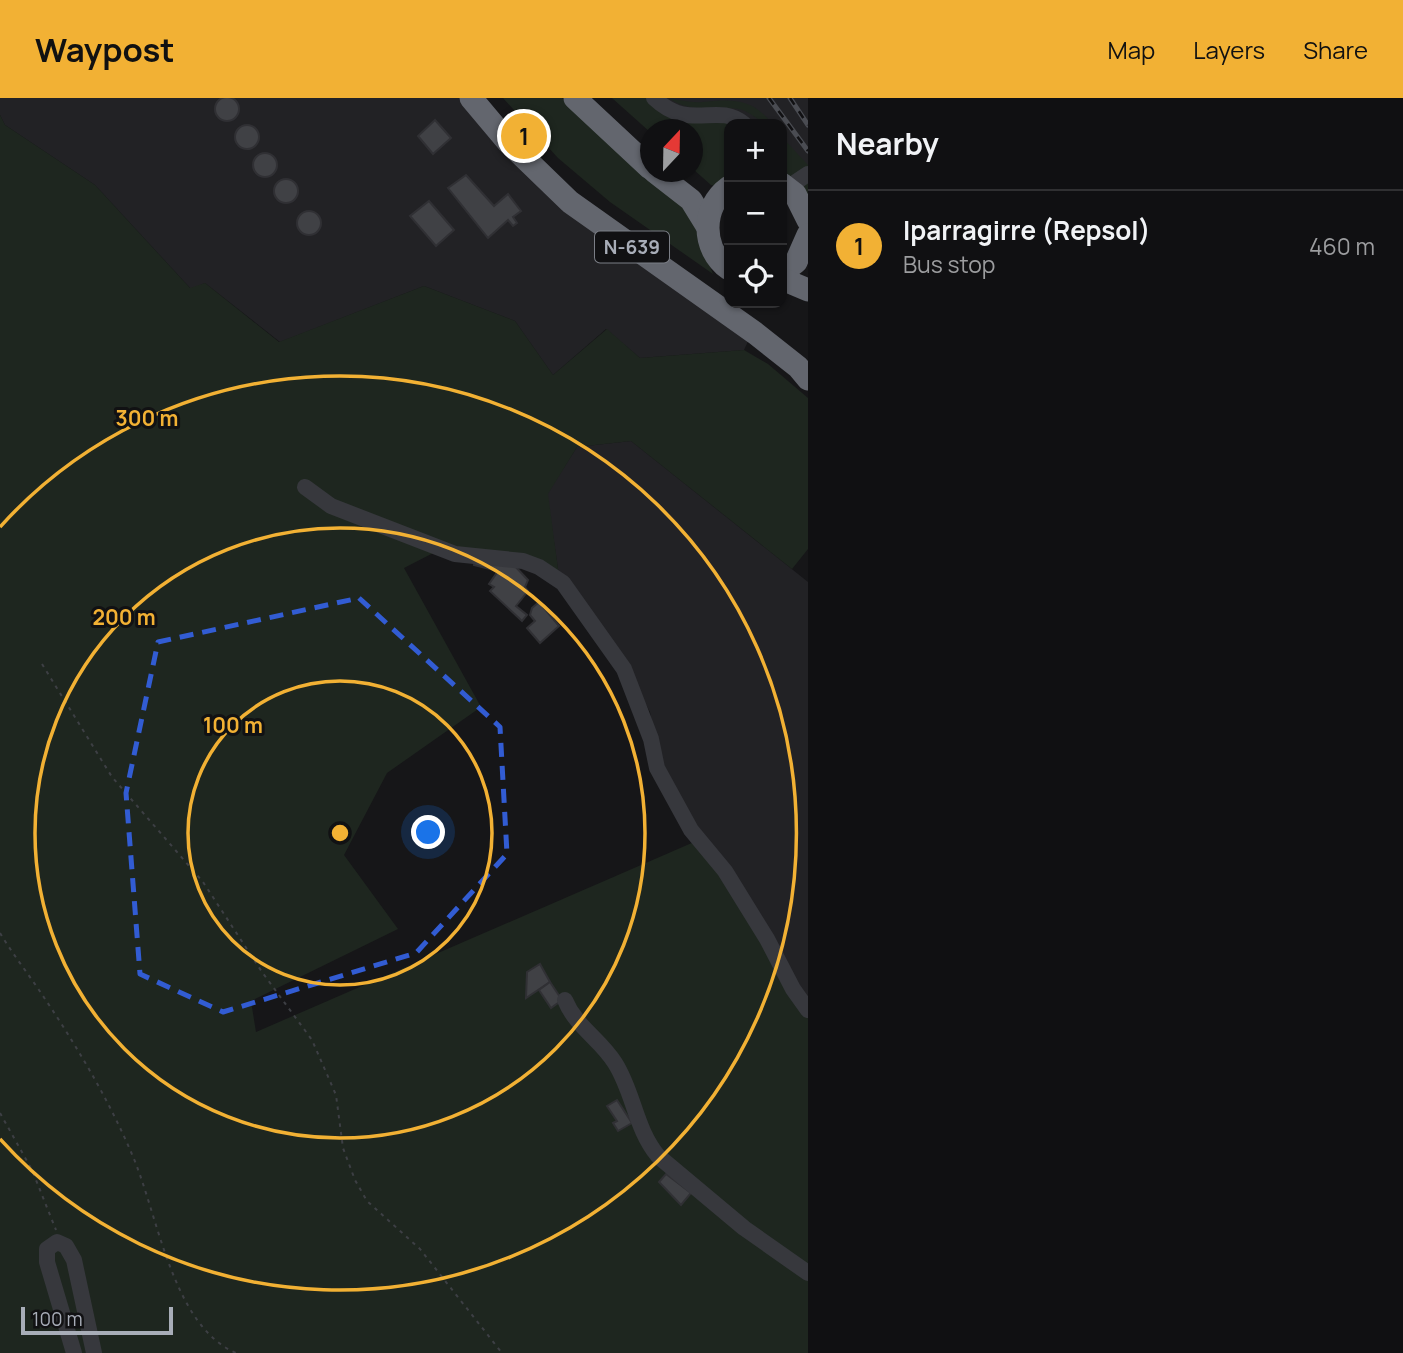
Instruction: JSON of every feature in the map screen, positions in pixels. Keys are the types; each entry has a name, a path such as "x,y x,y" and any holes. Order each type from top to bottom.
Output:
{"highway":[{"name":"N-639","path":"471,98 508,142 570,202 755,333 798,367 808,379"},
{"path":"575,98 640,159"},
{"path":"594,98 640,141"},
{"path":"795,181 806,211"},
{"path":"668,182 691,200 708,226"},
{"path":"690,182 724,190"},
{"path":"724,191 712,207 708,226 712,248 724,263"},
{"path":"787,268 806,251"},
{"path":"787,281 808,290"}],"street":[{"path":"654,98 684,117 727,114 736,119"},
{"path":"305,487 331,506 455,554 523,561 539,566 563,583 624,669 651,738 657,768 691,830 731,880 767,939 793,989 808,1010"},
{"path":"565,1000 572,1017 614,1062 648,1143 659,1156 744,1228 808,1273"},
{"path":"74,1353 47,1262 50,1245 62,1244 74,1260 93,1353"}],"path":[{"path":"42,664 71,716 112,778 203,882 262,972 312,1040 336,1095 343,1148 355,1180 367,1201 420,1249 502,1353"},
{"path":"0,933 75,1047 131,1152 154,1213 166,1259 194,1315 206,1334 236,1353"},
{"path":"0,1113 32,1170 62,1244"}],"highlighted area":[{"path":"359,598 500,727 507,854 416,953 223,1012 140,974 126,793 158,642"}],"shaded area":[{"path":"0,98 463,98 750,337 744,350 640,358 606,329 553,375 515,321 424,286 280,342 205,283 191,289 95,185 5,125 0,115"},
{"path":"503,98 562,98 640,167 640,182 658,182 686,207 713,274 610,202 558,158"},
{"path":"612,98 649,98 678,119 640,119 640,123"},
{"path":"625,98 808,98 808,204 787,185 787,119 724,119 724,125 703,128 703,119 669,119"},
{"path":"669,98 694,102 741,102 757,109 768,119 758,119 743,110 694,107"},
{"path":"0,115 5,125 95,185 190,288 205,283 279,342 424,286 515,321 553,375 607,329 640,358 744,350 768,364 808,398 808,549 792,569 631,441 577,447 548,494 559,576 439,550 404,568 481,707 387,773 344,855 398,929 251,1001 256,1032 701,839 808,1006 808,1353 0,1353"},
{"path":"724,121 724,189 711,185 703,178 703,122"},
{"path":"787,142 808,165 808,196 787,182"},
{"path":"631,441 808,582 808,1006 701,839 662,771 650,712 620,655 559,576 547,494 577,447"}],"building":[{"path":"227,97 235,101 239,109 235,117 227,121 219,117 215,109 219,101"},
{"path":"435,120 451,138 433,154 418,136"},
{"path":"247,125 258,132 259,137 252,148 247,149 236,142 235,137 242,126"},
{"path":"265,153 276,160 277,165 270,176 265,177 254,170 253,165 260,154"},
{"path":"466,175 494,206 508,194 521,211 513,217 517,223 513,226 508,220 488,238 448,188"},
{"path":"286,179 297,186 298,191 291,202 286,203 275,196 274,191 281,180"},
{"path":"429,201 454,230 436,246 410,216"},
{"path":"309,211 320,218 321,223 314,234 309,235 298,228 297,223 304,212"},
{"path":"475,558 512,563 528,580 525,587 528,591 516,606 527,615 522,621 490,591 494,587 489,584 498,571 474,565"},
{"path":"539,602 559,626 540,643 527,628 535,621 530,615 532,608"},
{"path":"540,964 550,982 526,998 527,972"},
{"path":"550,982 562,1000 551,1008 539,990"},
{"path":"617,1100 632,1123 618,1131 613,1123 617,1121 607,1106"},
{"path":"666,1174 691,1193 681,1205 659,1182"}],"railway":[{"path":"769,98 808,151"},
{"path":"790,98 808,125"}],"place":[{"name":"Iparragirre (Repsol)","path":"524,136"}]}
